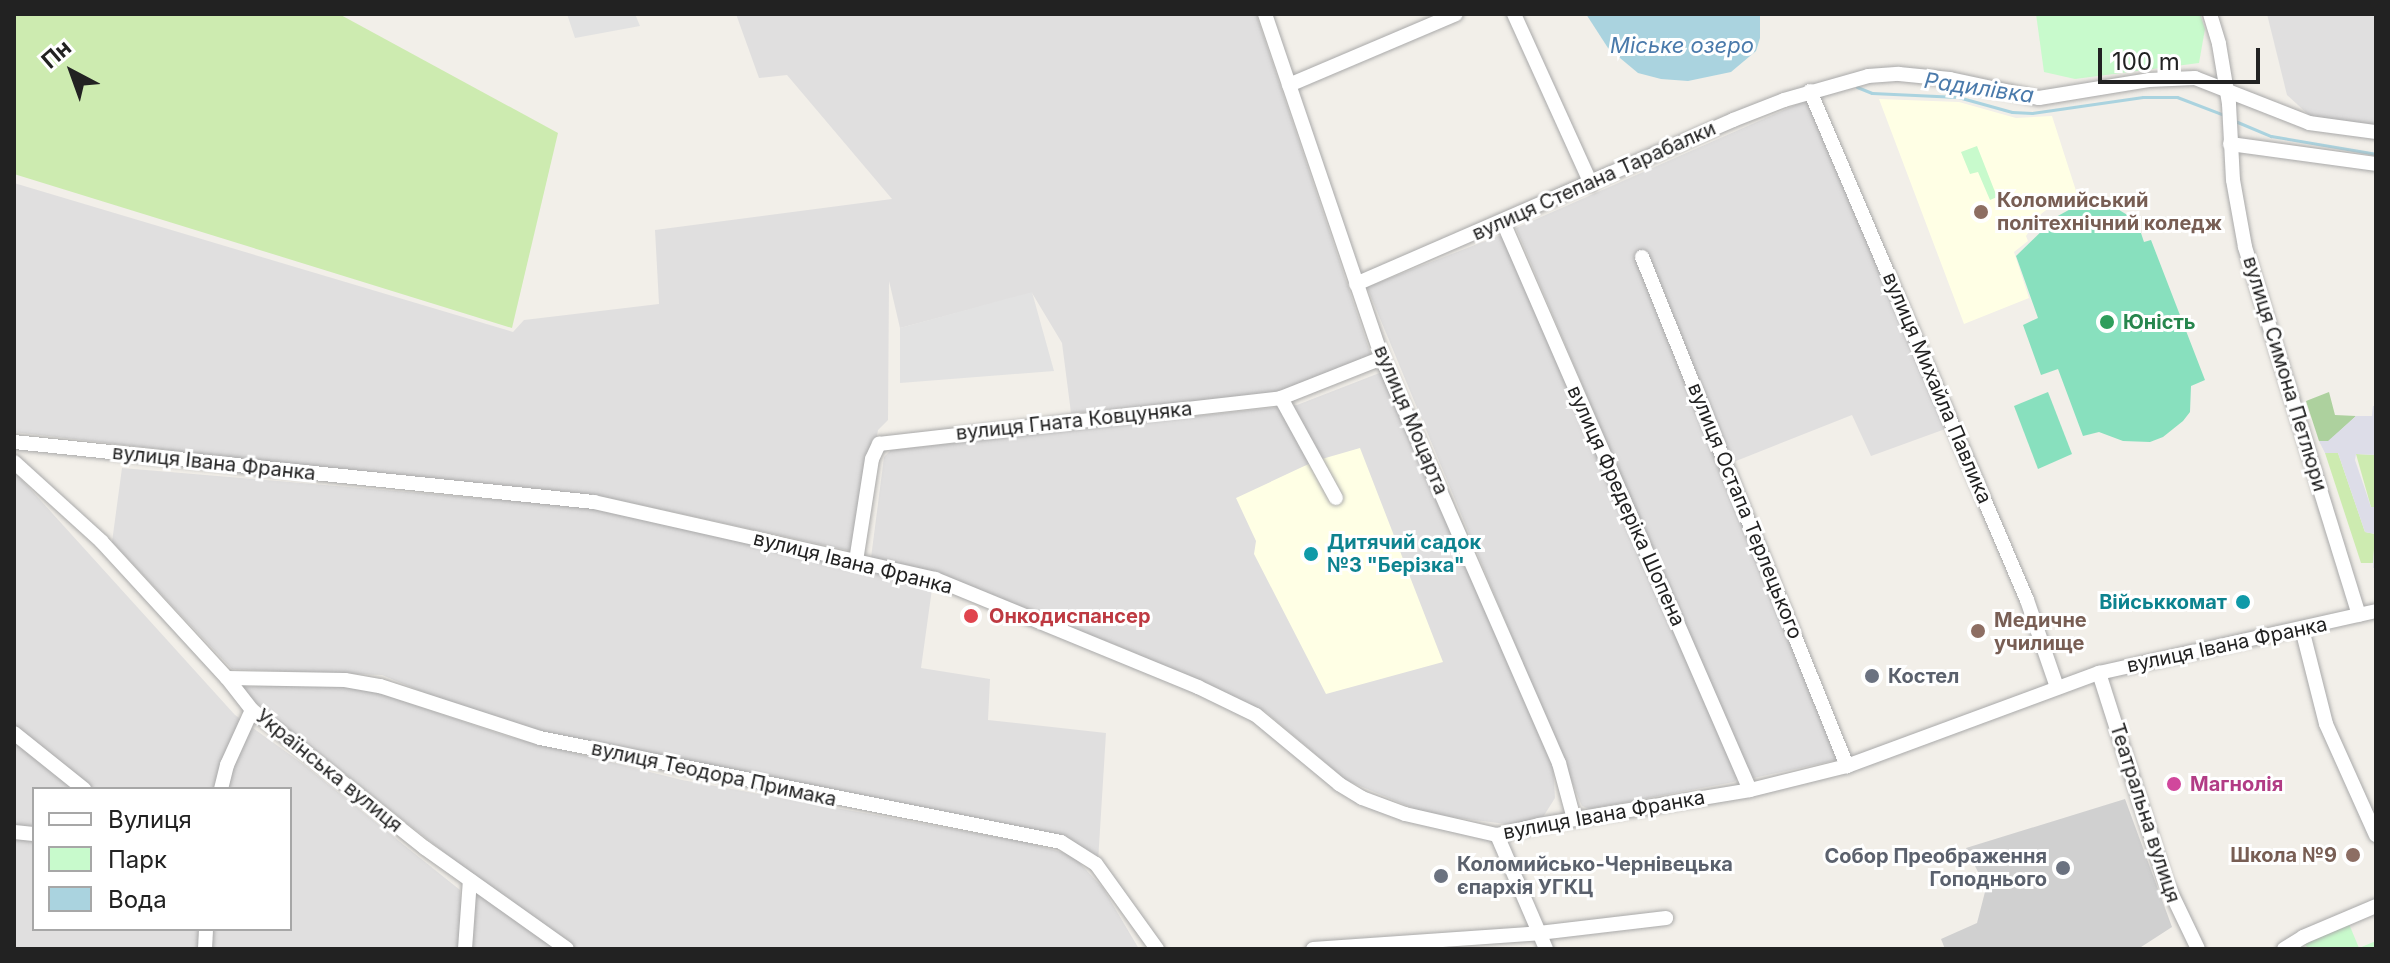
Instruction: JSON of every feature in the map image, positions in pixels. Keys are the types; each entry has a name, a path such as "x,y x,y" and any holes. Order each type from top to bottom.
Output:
{"street":[{"name":"вулиця Моцарта","path":"1265,14 1382,358 1559,763 1574,819"},
{"path":"1289,85 1456,14"},
{"path":"1514,14 1591,184"},
{"path":"2210,14 2219,44 2226,88 2309,123 2376,132"},
{"name":"вулиця Степана Тарабалки","path":"1356,284 1695,136 1810,91 1868,76 1899,74 1950,79 2039,98 2172,78 2202,80 2226,88"},
{"name":"вулиця Симона Петлюри","path":"2226,88 2230,144 2245,247 2359,615"},
{"name":"вулиця Михайла Павлика","path":"1810,91 2027,600 2057,687"},
{"path":"2230,144 2376,164"},
{"name":"вулиця Фредеріка Шопена","path":"1503,222 1750,790"},
{"name":"вулиця Остапа Терлецького","path":"1642,257 1847,766"},
{"name":"вулиця Гната Ковцуняка","path":"856,561 872,459 879,444 1281,398 1382,358"},
{"path":"1281,398 1336,498"},
{"name":"вулиця Івана Франка","path":"14,442 594,502 944,582 1198,687 1266,722 1339,784 1377,805 1497,835 1750,790 1847,766 2099,673 2376,611"},
{"name":"Українська вулиця","path":"14,462 101,541 227,678 252,710 470,880 567,949"},
{"path":"2302,629 2326,724 2376,835"},
{"name":"Театральна вулиця","path":"2099,673 2165,880 2198,949"},
{"name":"вулиця Теодора Примака","path":"227,678 345,680 380,686 540,738 1061,842 1096,864 1157,949"},
{"path":"222,787 227,765 252,710"},
{"path":"14,733 82,787"},
{"path":"1497,835 1546,949"},
{"path":"465,949 470,880"},
{"path":"2284,949 2303,937 2376,906"},
{"path":"1313,949 1539,933 1666,918"}],"shaded area":[{"path":"567,14 635,14 640,26 575,38"},
{"path":"736,14 1256,14 1371,355 1284,393 1071,413 1062,343 1032,293 900,328 889,281 888,420 878,430 856,552 595,495 506,490 14,432 14,183 513,332 524,320 659,304 655,230 892,199 787,75 759,78"},
{"path":"2267,14 2376,14 2376,126 2310,116 2287,95"},
{"path":"1809,99 1948,428 1871,456 1852,415 1726,465 1837,760 1749,779 1516,228"},
{"name":"Коломийський політехнічний коледж","path":"1879,99 1959,102 2016,118 2052,116 2078,197 2054,204 2041,214 2026,236 2028,241 2014,252 2029,298 1964,324"},
{"path":"1498,236 1504,237 1738,778 1734,782 1589,809 1582,806 1367,287"},
{"path":"1032,292 1054,371 900,383 900,328"},
{"path":"1382,372 1553,767 1555,798 1543,817 1522,826 1427,814 1346,780 1266,712 1126,649 936,574 871,558 884,457 891,450 1297,405"},
{"path":"2373,406 2376,406 2376,455 2356,454 2355,460 2371,507 2376,507 2376,568 2373,568 2375,534 2365,532 2338,453 2325,453 2319,441 2328,441 2356,416 2372,416"},
{"path":"1360,448 1443,662 1326,694 1254,554 1256,541 1236,498 1315,461"},
{"path":"122,468 585,507 882,573 932,589 921,668 990,679 988,720 1106,733 1098,862 1086,851 490,720 382,675 232,669 112,542"},
{"path":"14,471 235,715 303,764 460,890 464,949 14,949"},
{"path":"341,684 376,692 506,736 682,780 1024,842 1072,855 1103,888 1139,949 466,949 470,873 236,687"},
{"name":"Собор Преображення Гоподнього","path":"2125,799 2172,927 2138,949 1945,949 1941,939 1977,923 1986,888 1966,848"}],"green space":[{"path":"14,14 339,14 558,133 512,328 14,174"},
{"path":"2036,14 2200,14 2205,29 2199,63 2075,79 2044,72"},
{"path":"1977,146 1997,197 1990,200 1978,172 1970,174 1961,152"},
{"name":"Юність","path":"2095,203 2116,208 2137,221 2144,242 2151,240 2205,380 2191,386 2190,412 2183,421 2163,437 2150,442 2123,441 2099,432 2083,436 2058,369 2041,375 2023,325 2038,318 2016,256 2056,217 2076,206"},
{"path":"2048,392 2072,454 2038,469 2014,406"},
{"path":"2329,392 2335,415 2356,416 2328,442 2319,441 2306,401"},
{"path":"2325,453 2338,453 2365,532 2375,534 2373,563 2361,563"},
{"path":"2356,454 2376,455 2376,507 2371,507"},
{"path":"2349,924 2359,948 2376,941 2376,949 2308,949 2305,944"}],"water":[{"name":"Міське озеро","path":"1586,14 1760,14 1760,38 1756,51 1731,72 1688,81 1661,79 1638,73 1608,48"}],"waterway":[{"name":"Радилівка","path":"1857,87 1872,93 1958,97 2012,112 2032,113 2143,97 2177,97 2224,115"},
{"name":"Радилівка","path":"2235,121 2271,136 2376,154"}],"place":[{"name":"Коломийський політехнічний коледж","path":"1981,212"},
{"name":"Юність","path":"2107,322"},
{"name":"Дитячий садок №3 \"Берізка\"","path":"1311,554"},
{"name":"Військкомат","path":"2243,602"},
{"name":"Онкодиспансер","path":"971,616"},
{"name":"Медичне училище","path":"1978,631"},
{"name":"Костел","path":"1872,676"},
{"name":"Магнолія","path":"2174,784"},
{"name":"Школа №9","path":"2353,855"},
{"name":"Собор Преображення Гоподнього","path":"2063,868"},
{"name":"Коломийсько-Чернівецька єпархія УГКЦ","path":"1441,876"}]}
